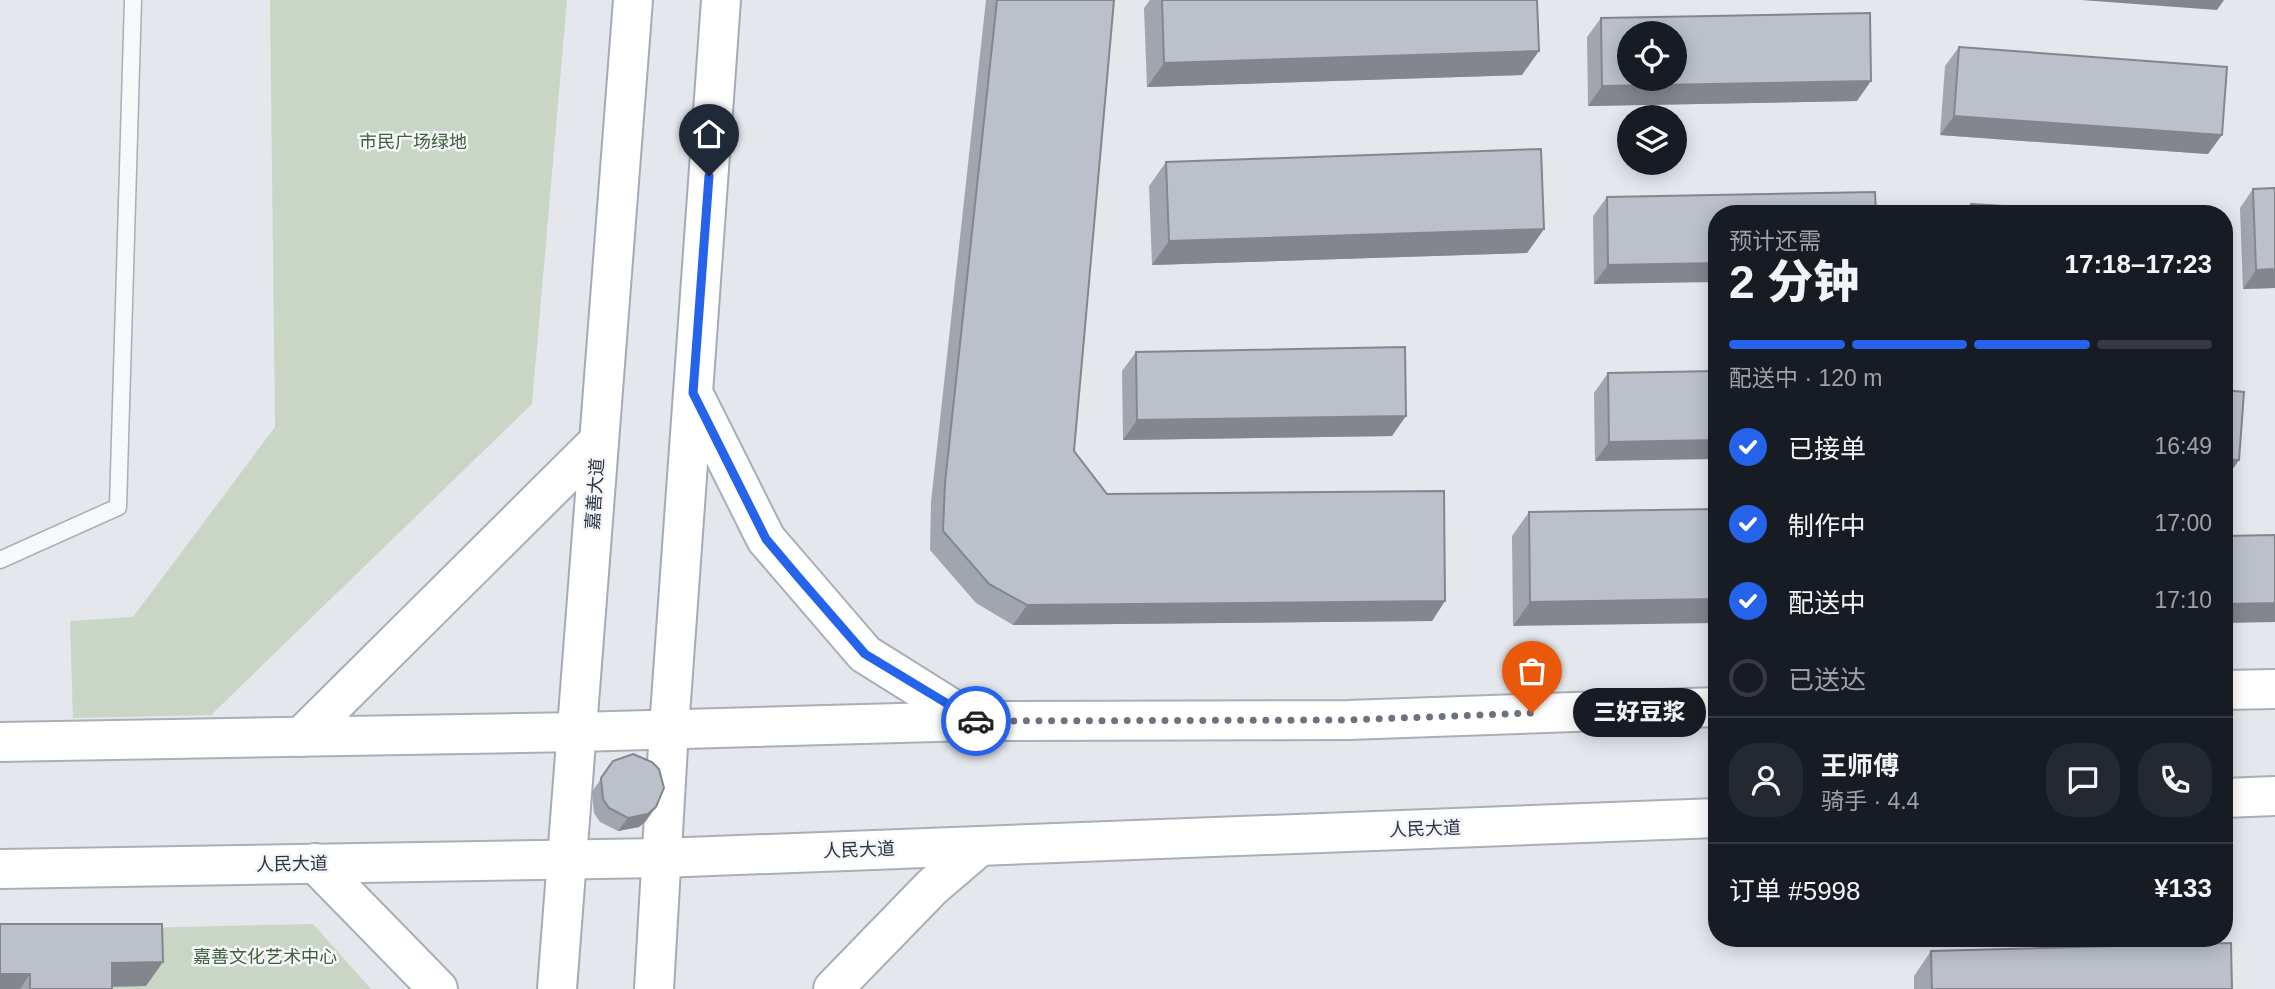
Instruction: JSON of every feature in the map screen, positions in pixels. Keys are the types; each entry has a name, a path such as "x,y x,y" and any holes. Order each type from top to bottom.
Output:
{"main road":[{"name":"嘉善大道","path":"557,989 633,0"},
{"path":"654,989 669,729 721,0"},
{"path":"693,393 766,539 865,654 971,722"},
{"path":"301,737 599,442"},
{"path":"2233,690 2275,689"},
{"path":"0,742 971,722 1348,720 1708,707"},
{"path":"2233,798 2275,796"},
{"name":"人民大道","path":"0,869 661,858 1708,818"},
{"path":"833,989 932,887 980,846"},
{"path":"316,863 438,989"}],"lane":[{"path":"0,560 118,507 133,0"}],"green space":[{"name":"市民广场绿地","path":"270,0 567,0 532,404 211,715 73,718 70,621 133,617 275,427"},
{"name":"嘉善文化艺术中心","path":"313,924 371,989 0,989 0,931"}],"building":[{"path":"997,0 1114,0 1074,451 1107,494 1444,491 1445,601 1027,605 989,584 943,531 945,483"},
{"path":"1162,0 1537,0 1539,51 1164,63"},
{"path":"1870,13 1871,81 1687,84 1687,21 1617,21 1617,86 1602,86 1601,18"},
{"path":"1959,47 2227,67 2222,135 1954,116"},
{"path":"1541,149 1544,229 1169,241 1166,162"},
{"path":"2275,188 2275,269 2256,270 2253,189"},
{"path":"1875,192 1876,205 1708,205 1708,263 1608,265 1607,197"},
{"path":"1405,347 1406,416 1137,420 1136,352"},
{"path":"1708,371 1708,440 1609,442 1608,373"},
{"path":"2233,391 2244,392 2239,460 2233,460"},
{"path":"1708,509 1708,599 1530,602 1529,512"},
{"path":"2275,535 2275,603 2233,604 2233,536"},
{"path":"633,754 652,762 659,769 664,788 656,807 648,814 628,818 609,808 603,799 601,778 613,761"},
{"path":"0,924 162,924 163,962 112,963 112,989 30,989 30,974 0,974"},
{"path":"2231,947 2232,989 1932,989 1931,951"}],"way so far":[{"path":"976,721 1348,720 1532,713"}],"place":[{"name":"三好豆浆","path":"1532,713"}],"route":[{"path":"709,176 693,393 766,539 799,578 865,654 971,722 976,721"}]}
